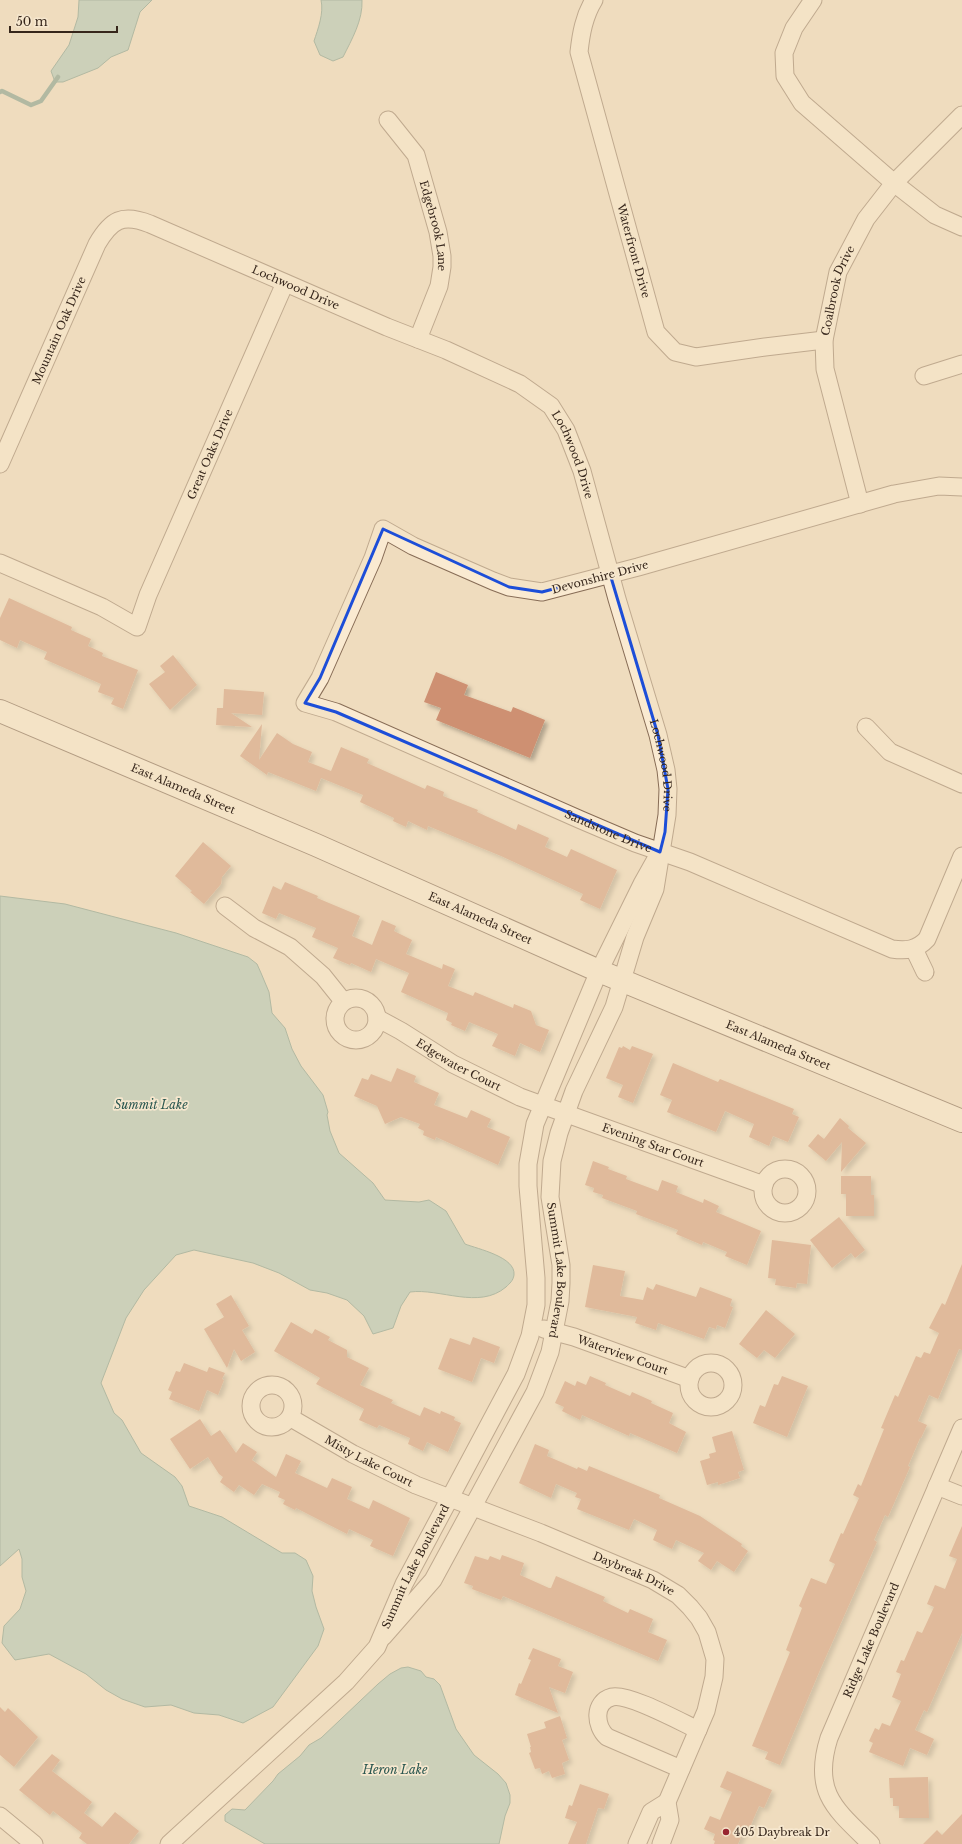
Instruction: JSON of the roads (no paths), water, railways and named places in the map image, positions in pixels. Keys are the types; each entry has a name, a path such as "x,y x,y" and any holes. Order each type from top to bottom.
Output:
{"street":[{"name":"Waterfront Drive","path":"594,0 582,28 579,52 656,332 675,352 696,357 764,346 824,340"},
{"path":"813,0 794,28 784,53 786,76 802,103 894,183 935,215 962,227"},
{"name":"Coalbrook Drive","path":"860,504 825,369 824,340 838,272 866,219 894,183 962,115"},
{"name":"Edgebrook Lane","path":"388,120 416,155 438,232 442,256 442,267 438,286 418,339"},
{"name":"Mountain Oak Drive","path":"0,464 104,233 109,226 115,222 131,218 138,219"},
{"name":"Lochwood Drive","path":"138,219 520,384 551,406 566,430 582,471 610,574 658,735 666,770 668,789 667,815 655,889 635,937 624,973"},
{"name":"Great Oaks Drive","path":"0,562 102,607 137,627 148,595 285,283"},
{"path":"924,376 962,364"},
{"name":"Devonshire Drive","path":"305,702 320,678 373,558 383,529 414,546 509,587 542,592 894,494 939,486 962,487"},
{"name":"Sandstone Drive","path":"305,702 336,712 581,820 660,852 690,862 892,948 899,950 914,949"},
{"name":"East Alameda Street","path":"0,710 316,845 603,964 962,1121"},
{"path":"866,727 890,752 962,784"},
{"name":"Lochwood Drive","path":"603,964 642,884 660,852"},
{"path":"925,972 914,949 922,945 927,939 962,856"},
{"path":"225,906 254,928 290,947 323,976 343,1001"},
{"name":"Summit Lake Boulevard","path":"169,1844 346,1682 378,1646 404,1584 520,1365 532,1326 536,1305 536,1278 529,1212 528,1164 535,1124 603,964"},
{"name":"Summit Lake Boulevard","path":"383,1637 433,1580 535,1392 555,1332 560,1301 561,1266 550,1197 555,1148 574,1091 614,1007 624,973"},
{"path":"352,998 366,1000 374,1007 377,1018 375,1030 366,1038 352,1040 343,1036 337,1030 335,1024 335,1014 338,1007 343,1001 352,998"},
{"name":"Edgewater Court","path":"377,1018 401,1031 453,1064 542,1106"},
{"name":"Evening Star Court","path":"542,1106 764,1185"},
{"name":"Waterview Court","path":"532,1326 555,1332 690,1378"},
{"name":"Misty Lake Court","path":"291,1418 380,1468 416,1485 450,1498"},
{"name":"Ridge Lake Boulevard","path":"871,1844 839,1812 830,1800 823,1778 824,1754 829,1738 962,1428"},
{"path":"937,1486 962,1496"},
{"name":"Daybreak Drive","path":"450,1498 653,1580 678,1595 699,1618 707,1632 715,1659 711,1694 698,1730 667,1802"},
{"path":"681,1770 608,1737 602,1732 598,1725 599,1710 604,1701 611,1697 628,1698 698,1730"},
{"path":"637,1844 651,1812 667,1802 670,1820 661,1844"},
{"path":"0,1816 34,1844"}],"water":[{"path":"79,0 152,0 140,12 128,50 111,57 98,68 63,82 55,82 51,71 69,45 78,17"},
{"path":"321,0 362,0 361,15 353,36 343,57 333,61 320,55 314,41 321,16"},
{"name":"Summit Lake","path":"0,896 65,904 176,933 248,957 257,964 261,973 269,992 272,1013 285,1028 292,1049 301,1066 323,1095 328,1112 327,1115 330,1131 339,1153 373,1183 385,1200 419,1202 429,1200 446,1211 465,1244 487,1251 503,1259 509,1263 513,1269 513,1279 506,1287 495,1294 484,1297 472,1298 434,1293 410,1292 401,1306 393,1328 373,1334 364,1316 347,1300 327,1293 310,1290 279,1273 253,1263 194,1250 176,1255 144,1290 126,1318 101,1383 114,1413 122,1420 141,1453 175,1477 182,1486 189,1506 222,1517 282,1553 295,1553 306,1560 313,1576 312,1591 324,1629 318,1646 273,1707 243,1723 219,1715 194,1713 171,1705 145,1707 122,1699 106,1690 86,1674 49,1654 15,1660 2,1643 4,1626 20,1609 26,1591 22,1577 22,1559 19,1549 0,1566"},
{"name":"Heron Lake","path":"408,1667 421,1671 426,1677 434,1679 440,1685 456,1729 474,1755 498,1774 506,1783 510,1795 510,1803 505,1816 499,1844 265,1844 225,1821 225,1815 232,1809 245,1810 278,1774 300,1756 309,1745 321,1738 378,1684 390,1674 401,1668"}],"waterway":[{"path":"0,92 2,91 31,105 41,101 58,77"}],"place":[{"name":"405 Daybreak Dr","path":"726,1832"}]}
